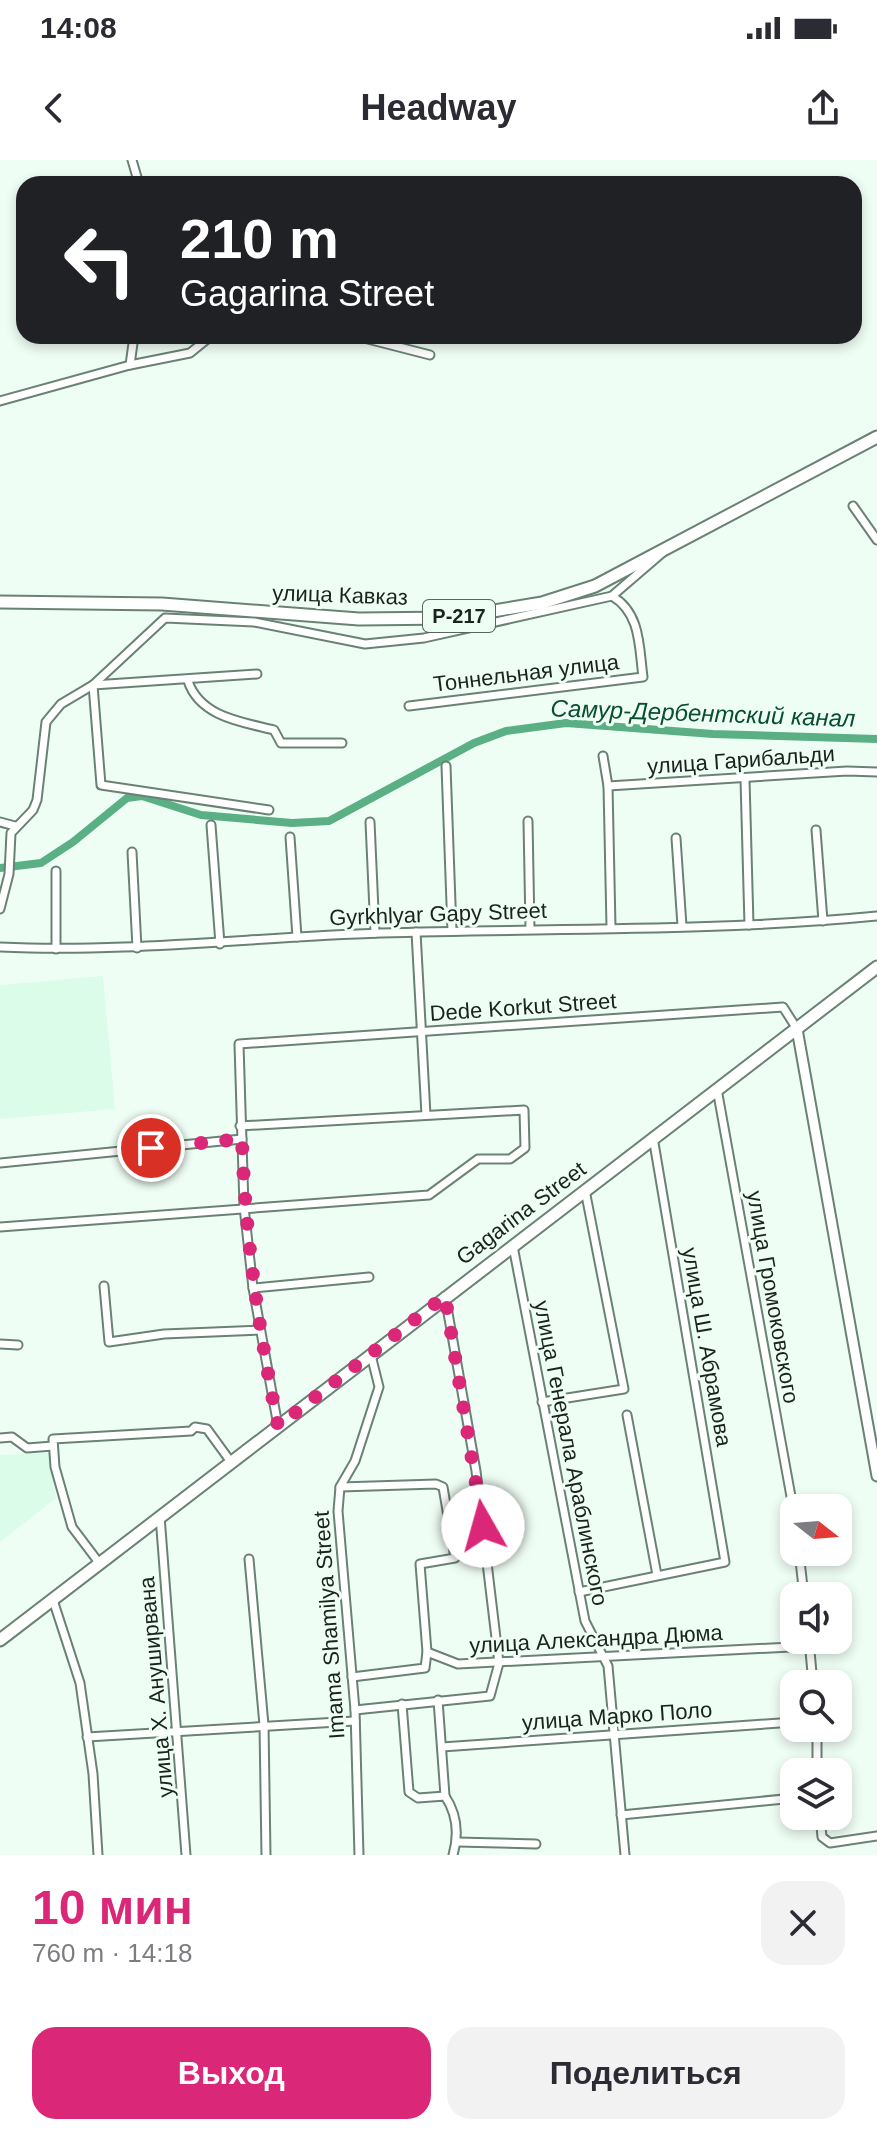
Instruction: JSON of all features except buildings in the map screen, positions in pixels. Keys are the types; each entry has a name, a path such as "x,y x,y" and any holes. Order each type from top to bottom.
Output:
{"main road":[{"name":"улица Кавказ","path":"0,602 162,604 359,619 451,618 542,603 595,586 671,542 877,437"},
{"name":"Gagarina Street","path":"0,1640 717,1086 877,967"}],"street":[{"path":"130,365 133,344"},
{"path":"0,401 130,365 190,353 201,344"},
{"path":"387,344 430,355"},
{"path":"853,506 877,540"},
{"path":"0,909 9,874 8,852 15,826 27,818 37,800 46,722 61,704 93,685 155,625 171,617 254,622 365,644 424,638 612,596 651,565 671,542"},
{"name":"Тоннельная улица","path":"409,706 643,677 636,624 624,603 612,596"},
{"path":"155,625 162,604"},
{"path":"93,685 257,674"},
{"path":"188,681 192,694 210,710 274,730 281,743 342,743"},
{"path":"93,685 101,785 269,810"},
{"path":"603,756 608,786 611,927"},
{"path":"446,766 452,931"},
{"name":"улица Гарибальди","path":"608,786 847,771 877,772"},
{"path":"745,779 749,925"},
{"path":"528,821 530,929"},
{"path":"0,822 15,826"},
{"path":"370,822 375,933"},
{"path":"211,825 220,944"},
{"path":"816,830 823,921"},
{"path":"290,837 297,937"},
{"path":"676,838 682,926"},
{"path":"132,852 137,948"},
{"path":"56,871 56,949"},
{"name":"Gyrkhlyar Gapy Street","path":"0,947 137,948 375,933 749,925 877,916"},
{"path":"416,932 426,1115"},
{"name":"Dede Korkut Street","path":"240,1126 239,1044 783,1007 797,1029"},
{"path":"797,1029 877,1476"},
{"name":"улица Громоковского","path":"717,1086 791,1494"},
{"path":"0,1227 244,1207 429,1195 478,1159 510,1159 525,1148 524,1110 240,1126 244,1207 253,1288 278,1426"},
{"name":"улица Ш. Абрамова","path":"653,1137 725,1562 657,1575"},
{"path":"0,1163 242,1139"},
{"path":"542,1402 624,1389 585,1189"},
{"name":"улица Генерала Араблинского","path":"512,1244 585,1621 605,1655 625,1855"},
{"path":"253,1288 369,1277"},
{"path":"104,1286 109,1342 164,1334 260,1330"},
{"path":"355,1710 490,1696 499,1663 476,1471 445,1296"},
{"path":"0,1344 18,1345"},
{"name":"Imama Shamilya Street","path":"359,1855 355,1710 338,1511 340,1487 355,1461 378,1396 379,1387 371,1355"},
{"path":"579,1592 657,1575 627,1415"},
{"path":"0,1438 12,1437 27,1448 53,1442 191,1431 195,1427 207,1429 231,1462"},
{"path":"53,1442 72,1527 100,1564"},
{"path":"340,1487 436,1484 443,1487 455,1558 420,1564 427,1652 425,1668 352,1677"},
{"name":"улица Х. Ануширвана","path":"160,1516 179,1731 186,1855"},
{"path":"249,1559 264,1725 266,1855"},
{"path":"53,1600 80,1683 93,1774 98,1855"},
{"name":"улица Александра Дюма","path":"427,1652 458,1664 780,1645"},
{"path":"438,1700 445,1796 454,1809 457,1842 453,1855"},
{"path":"402,1704 409,1792 418,1798 445,1796"},
{"path":"87,1737 355,1721"},
{"name":"улица Марко Поло","path":"442,1747 780,1723"},
{"path":"621,1815 780,1799"},
{"path":"821,1830 822,1837 830,1843 877,1836"},
{"path":"457,1842 536,1844"}],"shaded area":[{"path":"103,976 115,1109 0,1119 0,985"},
{"path":"49,1453 56,1498 0,1542 0,1455"}],"waterway":[{"name":"Самур-Дербентский канал","path":"0,868 41,863 73,842 127,798 142,796 201,815 292,823 329,821 474,743 506,731 566,723 713,734 877,739"}],"route":[{"path":"151,1148 242,1139 244,1207 253,1288 278,1426 445,1296 483,1526"}]}
